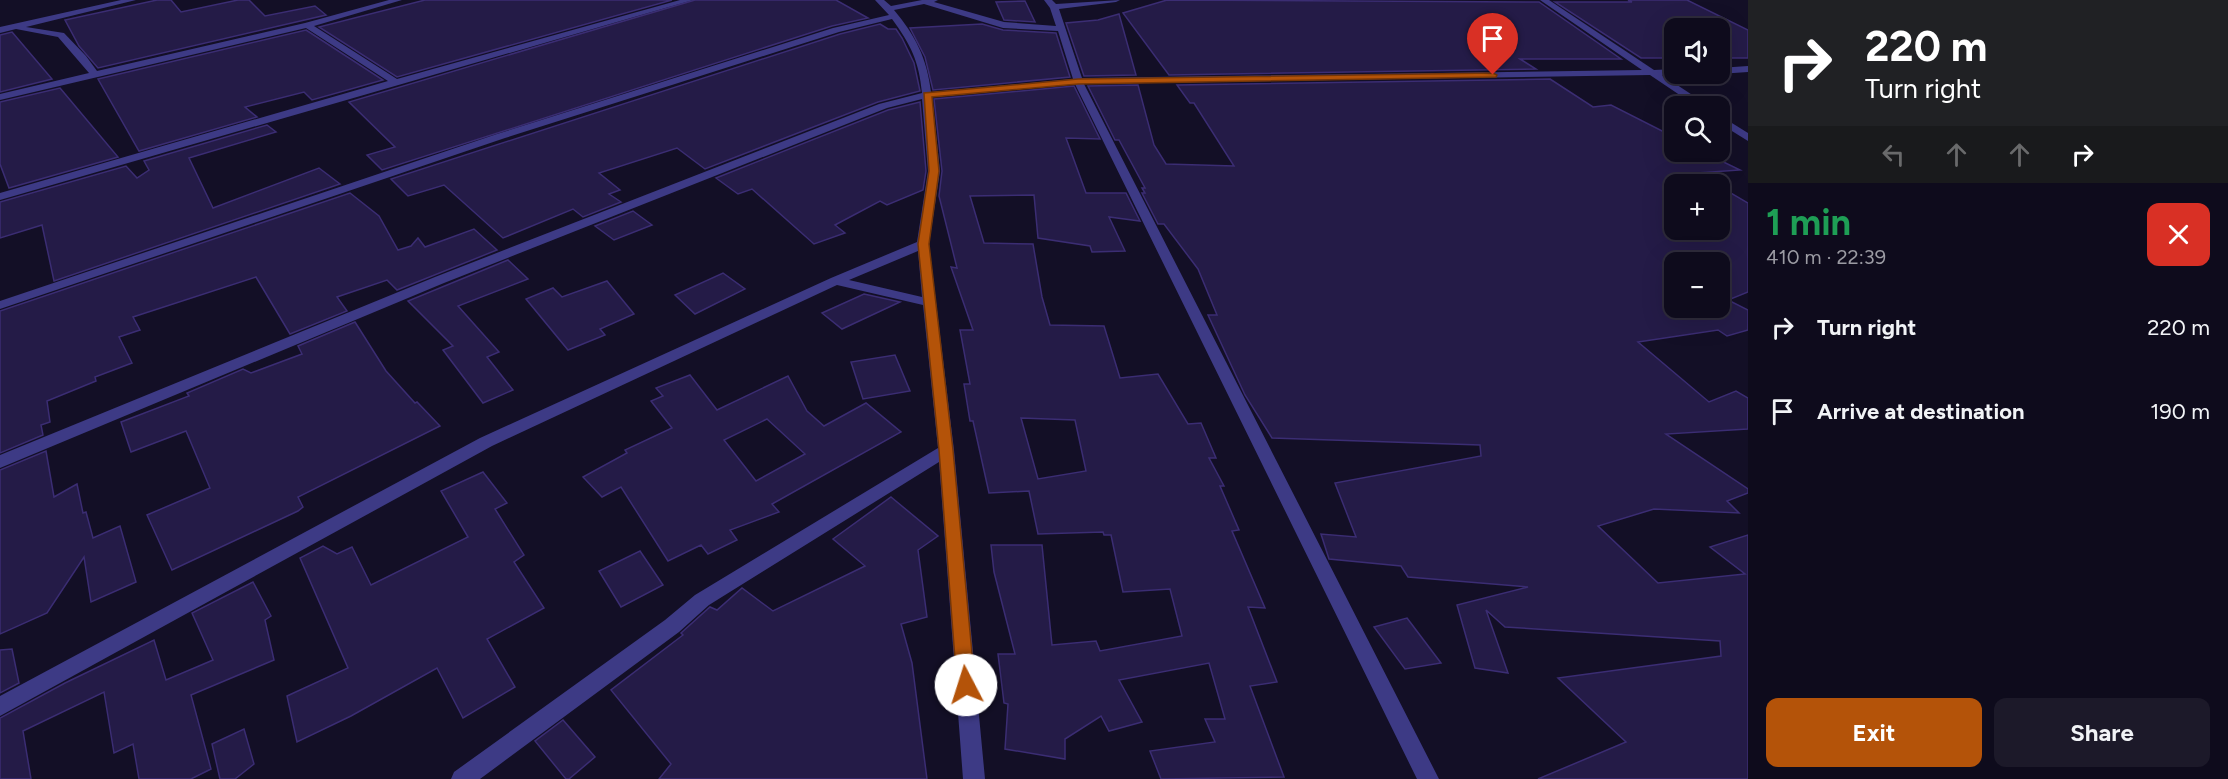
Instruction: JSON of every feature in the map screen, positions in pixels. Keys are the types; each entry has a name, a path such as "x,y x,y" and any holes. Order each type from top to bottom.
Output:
{"street":[{"path":"0,30 132,0"},
{"path":"0,97 307,25 398,0"},
{"path":"0,197 689,0"},
{"path":"0,305 512,132 836,30 888,8 934,0"},
{"path":"1116,0 1051,3 1078,81 1428,779"},
{"path":"1544,0 1687,96"},
{"path":"924,2 1003,25 1061,28"},
{"path":"888,8 913,42 924,68 934,171 923,244 946,450 974,779"},
{"path":"307,25 396,82"},
{"path":"13,27 61,35 83,58 94,74"},
{"path":"1730,70 1748,69"},
{"path":"0,462 256,354 592,218 883,106 927,95 1078,81 1664,72"},
{"path":"1730,126 1748,138"},
{"path":"0,707 486,442 836,281 923,244"},
{"path":"836,281 930,303"},
{"path":"462,779 672,626 702,600 946,450"}],"building":[{"path":"157,0 171,0 181,12 238,0 249,0 265,16 315,6 326,15 98,68 79,46 65,20"},
{"path":"425,0 672,0 397,77 319,27"},
{"path":"695,0 836,0 868,18 832,26 382,170 367,155 395,147 349,102"},
{"path":"1167,0 1539,2 1621,59 1520,59 1536,69 1169,75 1123,13"},
{"path":"1628,0 1687,0 1724,18 1664,18 1664,58 1641,58 1555,2 1632,2"},
{"path":"1025,1 1035,22 1004,20 996,2"},
{"path":"1119,14 1136,75 1084,76 1066,23 1098,20"},
{"path":"1730,21 1748,30 1748,58 1730,58"},
{"path":"880,24 888,29 896,29 902,38 914,63 920,91 878,102 705,169 677,148 599,173 620,190 609,194 621,202 583,217 573,209 503,238 444,185 408,196 391,179 840,34"},
{"path":"982,24 1003,30 1056,33 1070,77 933,90 925,57 910,28"},
{"path":"306,30 383,80 312,100 304,92 245,107 257,117 139,151 98,79"},
{"path":"12,32 52,79 0,92 0,35"},
{"path":"1550,79 1593,107 1611,105 1664,132 1664,162 1724,162 1740,170 1664,174 1664,240 1730,240 1730,192 1748,203 1748,292 1730,299 1730,252 1664,252 1664,318 1730,318 1730,301 1748,310 1748,330 1727,336 1718,330 1638,342 1709,402 1736,391 1748,398 1748,429 1666,434 1748,489 1748,493 1727,501 1739,513 1654,509 1598,526 1658,583 1745,574 1710,547 1748,535 1748,779 1538,779 1626,742 1558,678 1721,656 1720,641 1505,627 1486,610 1508,673 1475,668 1457,605 1528,587 1408,577 1401,566 1329,559 1321,534 1356,537 1335,483 1481,456 1480,445 1272,438 1245,395 1208,315 1217,315 1198,269 1164,224 1158,224 1142,193 1145,193 1142,188 1145,188 1119,140 1115,140 1088,86 1138,85 1154,145 1166,164 1234,166 1194,103 1190,103 1177,85"},
{"path":"1074,86 1100,139 1066,138 1086,193 1126,193 1140,221 1109,217 1125,251 1092,252 1090,246 1038,238 1034,195 970,196 984,243 1033,244 1042,297 1050,325 1104,326 1120,378 1158,374 1188,424 1201,423 1216,458 1209,458 1224,486 1220,486 1239,530 1232,531 1265,608 1248,607 1277,682 1250,686 1284,777 1161,779 1150,751 1215,742 1205,719 1225,719 1209,663 1119,680 1142,722 1109,731 1101,716 1065,739 1065,759 1005,749 1008,704 1004,703 998,654 1015,654 994,572 991,545 1042,545 1052,645 1096,641 1100,651 1182,636 1170,589 1123,592 1111,535 1104,535 1103,532 1038,534 1029,491 989,493 973,421 970,421 964,384 970,384 960,330 973,330 951,267 957,268 939,196 942,171 934,99","holes":["1021,418 1075,420 1086,471 1038,479"]},
{"path":"60,88 118,157 9,188 0,164 0,102"},
{"path":"920,102 926,171 923,190 887,205 880,201 835,225 845,233 814,244 752,189 738,194 716,178 888,110"},
{"path":"267,125 276,132 189,158 213,208 319,168 340,184 54,281 42,225 0,238 0,202 126,166 137,178 149,170 144,161"},
{"path":"350,193 379,216 398,250 411,246 418,238 425,247 474,229 497,250 397,290 387,280 337,297 347,311 290,334 256,277 133,317 140,330 119,337 132,363 95,377 96,381 47,401 50,422 41,425 43,435 0,453 0,311"},
{"path":"633,211 652,225 614,240 595,226"},
{"path":"508,260 528,279 458,306 499,352 487,357 513,390 483,403 443,350 453,346 408,301"},
{"path":"723,273 745,289 695,314 675,295"},
{"path":"607,281 634,314 600,329 605,335 568,350 526,299 553,288 562,297"},
{"path":"864,294 900,302 842,329 822,313"},
{"path":"355,322 386,371 440,426 298,497 303,507 298,511 172,570 147,515 210,488 186,431 131,452 121,422 189,396 187,393 243,369 251,373 302,354 298,346"},
{"path":"895,355 910,391 863,399 851,362"},
{"path":"690,375 717,410 788,376 807,411 824,426 866,403 901,432 772,504 779,512 730,530 737,540 708,554 701,545 668,561 621,487 602,497 583,477 627,453 625,450 672,428 651,401 663,396 656,388","holes":["767,419 805,454 756,481 724,440"]},
{"path":"46,451 54,497 77,484 83,513 86,512 93,538 120,526 136,582 91,602 84,557 47,613 0,634 0,470"},
{"path":"483,472 507,503 495,509 524,555 514,562 544,608 487,639 515,687 463,718 437,668 351,716 297,742 287,696 348,668 300,558 323,546 337,554 352,547 371,585 468,537 441,491"},
{"path":"891,497 938,536 918,550 927,617 901,624 912,663 927,779 659,779 671,764 611,690 683,635 681,633 710,607 717,610 742,588 773,611 865,566 833,539"},
{"path":"640,551 663,585 621,607 599,571"},
{"path":"253,582 271,616 265,620 274,660 191,695 211,769 191,779 139,779 133,744 114,753 104,692 23,731 31,779 0,779 0,718 65,683 154,640 166,680 213,660 192,613"},
{"path":"1407,618 1441,663 1405,669 1374,627"},
{"path":"12,649 19,683 0,693 0,650"},
{"path":"563,720 595,757 569,779 566,779 535,741"},
{"path":"244,729 254,764 235,779 220,779 212,744"}],"route":[{"path":"966,685 946,450 923,244 934,171 927,95 1078,81 1493,75"}]}
